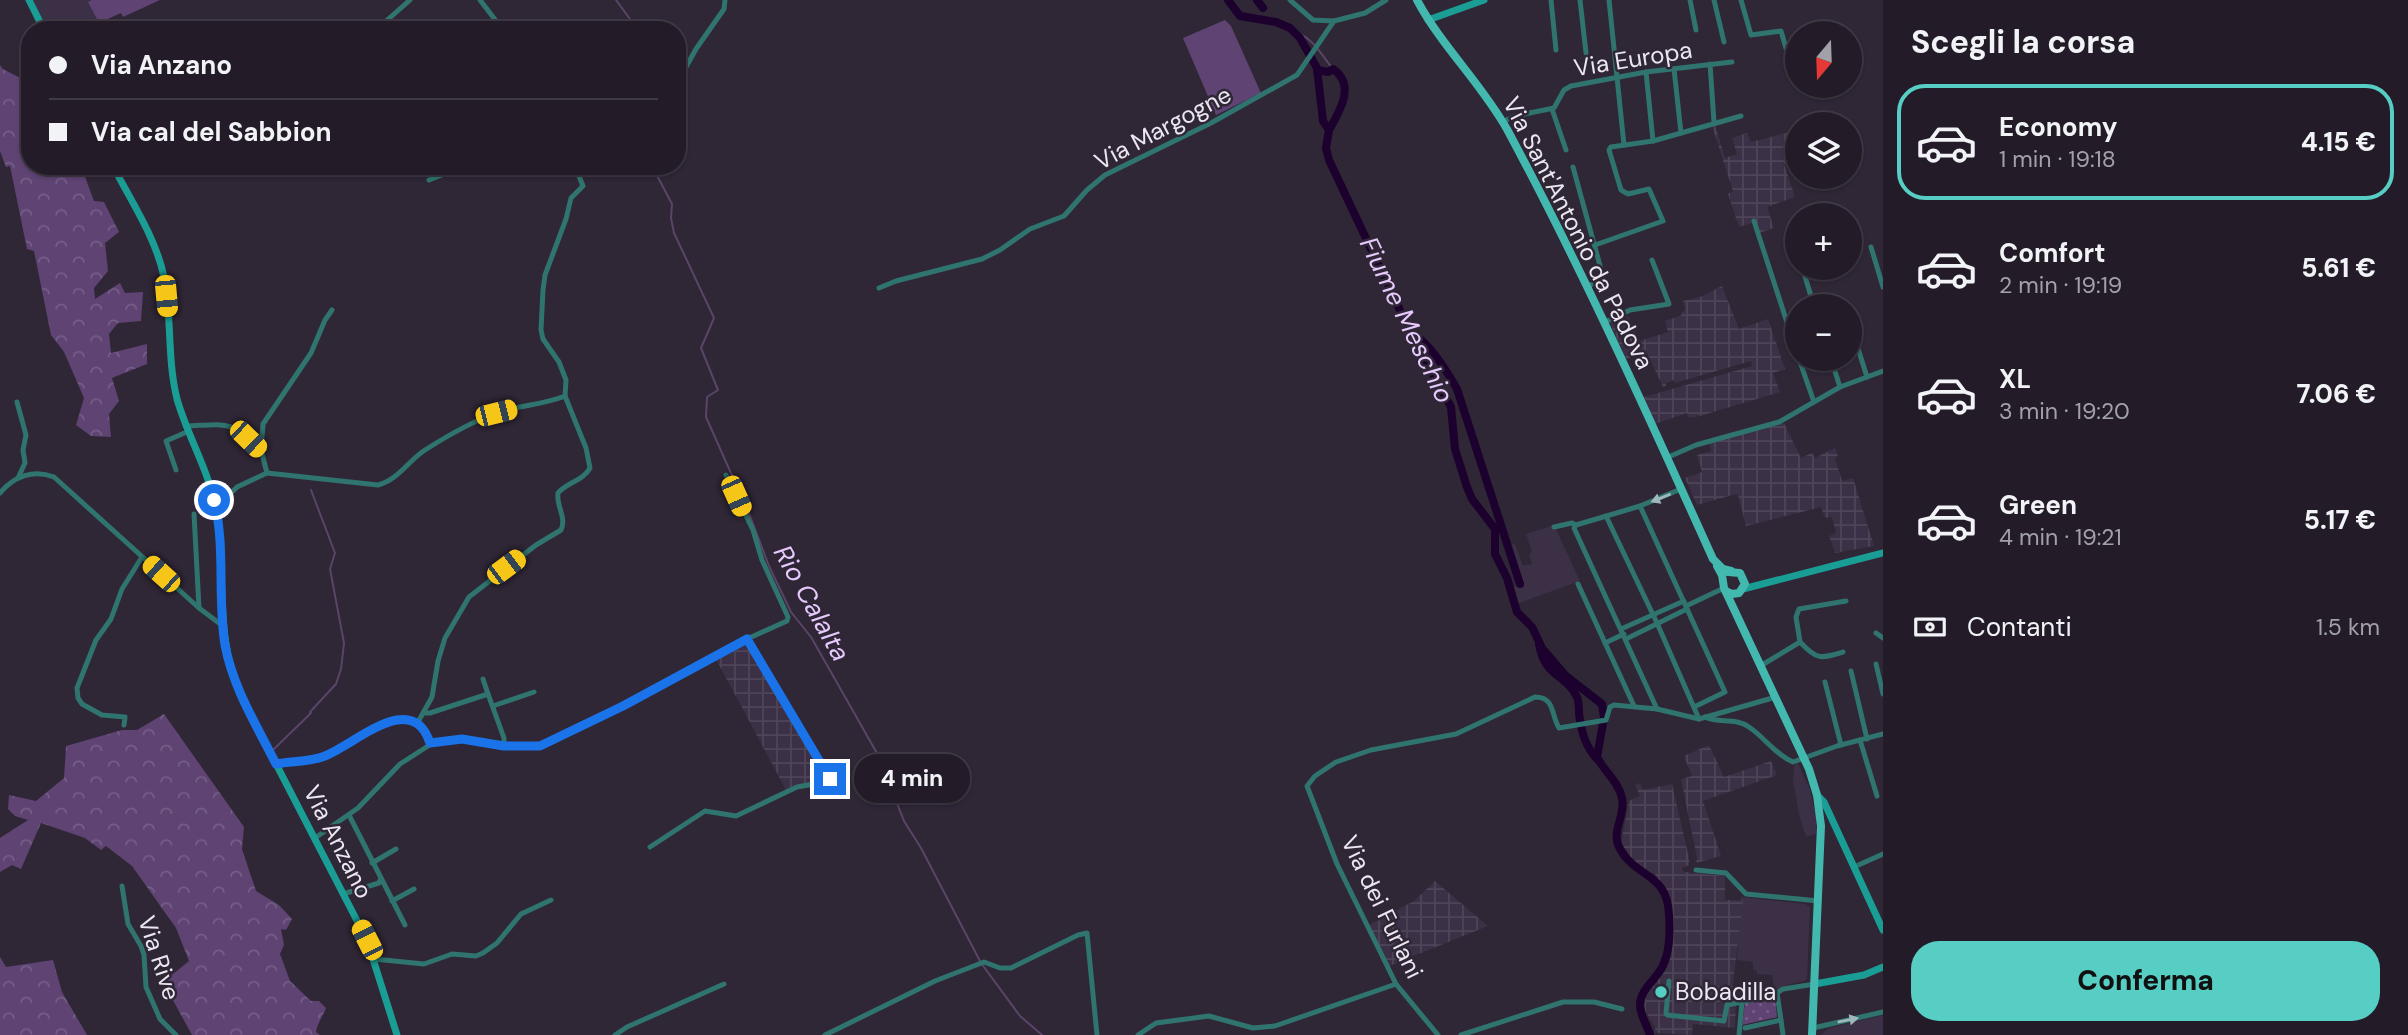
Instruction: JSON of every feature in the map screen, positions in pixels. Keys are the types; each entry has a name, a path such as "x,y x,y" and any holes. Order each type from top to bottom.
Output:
{"main road":[{"path":"29,0 40,21"},
{"name":"Via Sant'Antonio da Padova","path":"1417,0 1428,20 1477,83 1502,122 1587,286 1804,758 1817,795 1821,826 1812,1031"},
{"path":"1428,20 1484,0"},
{"name":"Via Anzano","path":"117,175 162,267 174,383 215,504 226,652 236,684 374,959 397,1035"},
{"path":"1731,572 1726,574 1724,586 1732,594 1883,553"},
{"path":"1714,561 1723,569 1740,573 1744,578 1769,583"},
{"path":"1737,613 1744,578"},
{"path":"1817,795 1824,802 1883,930"},
{"path":"1815,984 1864,975 1883,967"}],"street":[{"path":"386,21 410,0"},
{"path":"480,0 496,21"},
{"path":"686,67 724,9 725,0"},
{"path":"1290,0 1313,20 1334,21 1365,13 1385,0"},
{"path":"1551,0 1556,50"},
{"path":"1580,0 1586,53"},
{"path":"1609,0 1624,145"},
{"path":"1690,0 1696,30"},
{"path":"1714,0 1724,42"},
{"path":"1741,0 1751,35 1781,30 1785,44"},
{"name":"Via Margogne","path":"879,288 896,281 982,259 1030,229 1065,216 1105,174 1210,123 1297,75 1334,21"},
{"name":"Via Europa","path":"1502,122 1515,116 1552,109 1568,87 1646,72 1732,62"},
{"path":"1710,64 1714,122"},
{"path":"1674,69 1681,133"},
{"path":"1646,72 1653,141"},
{"name":"Via Europa","path":"1552,109 1566,150"},
{"path":"1595,245 1663,221 1650,189 1628,194 1623,192 1609,150 1614,146 1653,141 1741,116"},
{"path":"1573,167 1602,275 1600,280 1587,286"},
{"path":"429,180 442,175"},
{"path":"418,722 425,713 435,689 442,645 469,597 536,545 561,530 563,517 558,504 558,493 583,477 590,468 586,448 565,396 566,380 559,362 543,339 541,330 545,275 571,198 583,186 579,175"},
{"path":"1754,221 1785,316"},
{"path":"1871,247 1883,287"},
{"path":"1605,322 1630,310 1669,304 1652,260"},
{"path":"267,473 261,450 263,424 311,353 332,310"},
{"path":"1862,361 1867,377"},
{"path":"1803,371 1814,402"},
{"path":"1835,371 1840,387"},
{"path":"1667,458 1696,445 1776,423 1840,387 1883,371"},
{"path":"215,504 237,487 267,473 378,485 386,483 423,452 496,413 545,404 565,396"},
{"path":"17,402 26,435 23,450 25,463 18,478"},
{"path":"176,470 166,442 188,429 230,425 261,450"},
{"path":"1,489 18,478 43,473 54,477 199,608 223,626"},
{"path":"314,838 349,815 394,769 430,743 462,739 504,746 540,746 787,621 788,617 762,560 753,530 726,475"},
{"path":"1575,527 1640,506 1681,489"},
{"path":"1640,506 1726,692 1694,707"},
{"path":"194,514 199,608"},
{"path":"1606,516 1694,707 1702,718"},
{"path":"1554,527 1573,523 1657,709"},
{"path":"124,725 125,718 102,715 82,704 77,688 96,640 111,619 122,589 142,557"},
{"path":"1578,584 1633,706 1712,720 1740,722 1793,762 1883,734"},
{"path":"1623,634 1657,623 1724,586"},
{"path":"1843,652 1819,657 1810,653 1800,642 1796,617 1799,609 1846,601"},
{"path":"1605,643 1653,615 1685,606"},
{"path":"1876,633 1883,638"},
{"path":"650,847 705,811 736,816 797,788 830,779 747,639"},
{"path":"1762,665 1800,642"},
{"path":"1875,664 1883,694"},
{"path":"1851,671 1867,738"},
{"path":"483,679 504,738 504,746"},
{"path":"1825,682 1841,745"},
{"path":"493,706 534,692"},
{"path":"425,713 488,694"},
{"name":"Via dei Furlani","path":"1438,1035 1396,984 1337,864 1307,786 1315,776 1336,762 1382,748 1456,734 1535,697 1549,701 1559,729 1603,721 1610,707 1614,705 1633,706"},
{"path":"1702,718 1776,697"},
{"path":"276,764 322,757 394,720 410,719 418,722 430,743"},
{"path":"1860,740 1877,796"},
{"path":"349,815 405,925"},
{"path":"372,863 396,849"},
{"path":"1854,867 1883,854"},
{"path":"1696,870 1726,873 1746,894 1819,901"},
{"path":"343,894 379,883 380,880"},
{"name":"Via Rive","path":"122,886 128,924 144,956 146,986 160,1019 176,1035"},
{"path":"392,901 414,888"},
{"path":"374,959 424,964 452,954 476,956 497,943 522,914 551,901"},
{"path":"825,1035 935,981 981,963 1011,968 1084,933 1097,1035"},
{"path":"1669,981 1667,1015 1724,1021 1726,1006 1777,993 1783,989 1815,984"},
{"path":"615,1035 627,1027 724,984"},
{"path":"1138,1035 1156,1023 1209,1016 1253,1028 1275,1026 1396,984"},
{"path":"1777,993 1783,1035"},
{"path":"1461,1035 1563,1002 1594,1002 1622,1009"},
{"path":"1739,1035 1742,1002"},
{"path":"1812,1031 1883,1012"},
{"path":"1745,1028 1780,1020"}],"shaded area":[{"path":"33,0 92,0 89,2 98,21 44,21"},
{"path":"1715,125 1725,158 1737,154 1732,138 1747,133 1751,142 1785,133 1785,189 1792,189 1795,197 1767,207 1774,228 1759,233 1756,222 1739,227 1728,194 1733,191 1712,126"},
{"path":"1722,286 1739,329 1768,319 1785,369 1773,373 1780,392 1700,416 1689,418 1687,413 1655,424 1644,397 1752,366 1751,361 1675,383 1674,380 1663,387 1647,353 1626,359 1609,321 1619,316 1621,320 1628,316 1640,341 1668,332 1665,321 1682,315 1685,310 1683,301 1700,297"},
{"path":"1784,423 1801,458 1812,453 1815,458 1835,448 1842,481 1853,478 1874,546 1835,553 1829,536 1836,533 1832,517 1825,518 1821,507 1746,526 1736,494 1697,505 1685,478 1702,472 1697,455 1711,451 1709,443"},
{"path":"1554,525 1580,581 1516,604 1513,587 1523,584 1510,545 1515,544 1523,566 1532,564 1529,554 1532,552 1526,534"},
{"path":"748,644 826,780 786,790 717,661"},
{"path":"1709,745 1724,777 1771,761 1777,775 1703,801 1721,856 1696,863 1681,779 1692,776 1684,756"},
{"path":"1798,763 1810,790 1816,816 1816,834 1806,837 1793,780 1794,766"},
{"path":"1640,783 1643,790 1672,784 1689,858 1689,865 1681,868 1684,872 1725,876 1725,900 1743,900 1731,1001 1736,1001 1735,1028 1693,1024 1692,1035 1655,1033 1655,1027 1645,1011 1644,1001 1647,994 1669,963 1672,923 1671,902 1666,890 1654,873 1650,873 1630,857 1621,843 1629,801 1640,796 1635,785"},
{"path":"1435,881 1488,926 1389,966 1369,925 1414,901"},
{"path":"1741,897 1805,904 1810,907 1807,979 1783,986 1775,992 1772,975 1757,974 1757,971 1753,970 1753,962 1737,960"},
{"path":"1883,1015 1883,1035 1821,1035 1829,1028"}],"green space":[{"path":"160,0 123,17 121,13 103,21 98,21 88,2"},
{"path":"1225,20 1231,26 1261,93 1216,115 1183,38"},
{"path":"0,65 21,78 21,175 84,175 94,201 104,202 119,232 105,243 108,271 94,288 95,299 120,283 125,293 143,292 141,321 118,323 109,334 111,353 147,344 147,364 112,378 119,401 109,414 111,437 91,436 76,425 84,398 64,352 51,335 34,251 27,249 10,166 6,167 0,151"},
{"path":"164,714 244,827 242,849 256,891 279,905 292,919 286,930 281,929 284,945 280,954 290,981 311,1001 319,1001 326,1008 316,1032 320,1035 192,1035 163,982 189,961 176,928 132,866 106,846 101,850 85,838 41,823 21,869 12,865 0,872 0,838 28,820 15,816 8,809 9,795 36,801 64,778 66,746 122,730 137,730"},
{"path":"0,957 6,967 53,960 62,992 87,1035 0,1035"},
{"path":"1775,998 1777,1017 1742,1025 1745,1003"}],"waterway":[{"name":"Rio Calalta","path":"616,0 631,21"},
{"name":"Fiume Meschio","path":"1228,0 1240,16 1276,22 1290,28 1300,38 1317,68 1323,121 1329,130 1326,148 1329,160 1415,342 1451,407 1455,449 1467,487 1472,499 1495,529 1495,554 1507,578 1517,612 1532,627 1542,648 1566,676 1602,704 1604,718 1597,757 1622,798 1617,842 1634,866 1657,883 1667,901 1669,933 1666,958 1662,968 1643,993 1640,1005 1650,1035"},
{"path":"1257,0 1263,8"},
{"path":"1296,33 1312,43 1333,69"},
{"path":"1317,70 1328,72 1333,69 1344,83 1344,98 1329,130"},
{"name":"Rio Calalta","path":"657,175 672,204 674,233 714,318 701,348 718,390 707,397 706,417 769,566 791,612 811,637 878,755 904,821 981,963 1020,1016 1042,1035"},
{"path":"1412,333 1432,351 1457,389 1520,584"},
{"path":"310,712 336,684 344,643 330,569 335,553 311,490"},
{"path":"1539,644 1550,669 1577,697 1584,738 1597,759"},
{"path":"274,749 311,713"}],"place":[{"name":"Bobadilla","path":"1661,992"}],"route":[{"path":"214,500 226,652 239,691 276,764 322,757 384,724 404,719 415,720 421,724 430,743 462,739 504,746 540,746 623,706 747,639 830,779"}]}
